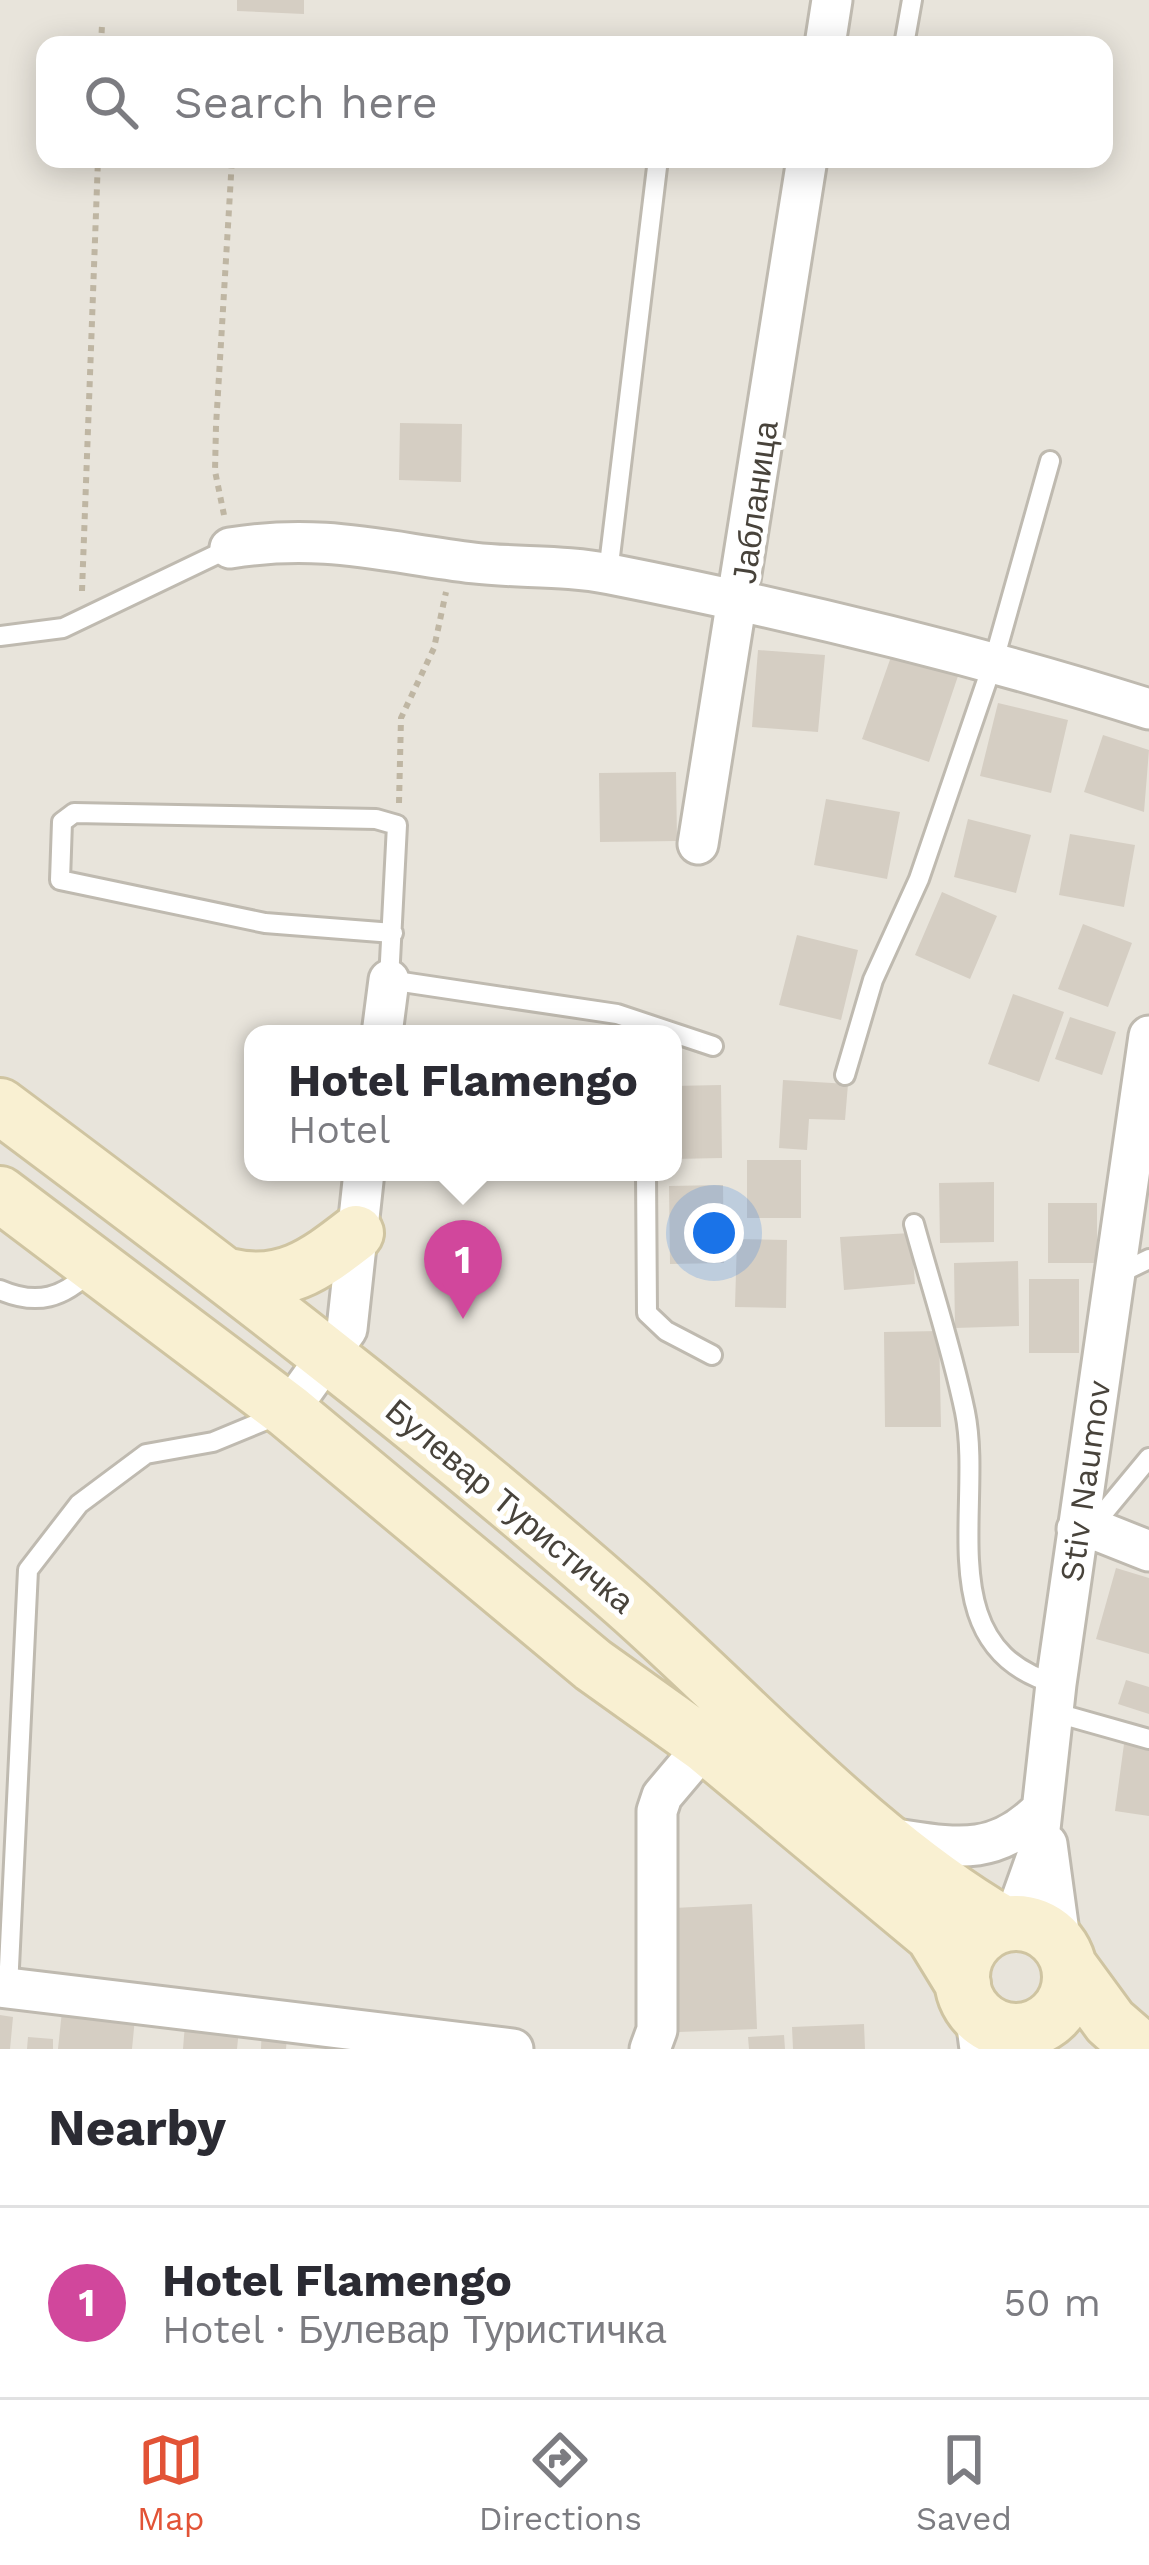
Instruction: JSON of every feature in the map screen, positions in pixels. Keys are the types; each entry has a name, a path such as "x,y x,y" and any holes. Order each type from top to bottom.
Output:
{"main road":[{"name":"Булевар Туристичка","path":"0,1106 332,1356 627,1604 742,1715 955,1895 1008,1923"},
{"name":"Булевар Туристичка","path":"0,1194 288,1411 593,1665 705,1745 933,1936 999,2029"},
{"path":"228,1276 258,1283 286,1279 356,1233"},
{"path":"1065,1957 1062,2006 1038,2029 999,2029 973,1946 1008,1923 1047,1932 1065,1957 1110,2022 1141,2049"}],"street":[{"path":"826,36 832,0"},
{"name":"Јабланица","path":"698,844 705,778 741,602 806,168"},
{"path":"230,548 275,541 347,541 461,561 608,573 994,660 1149,709"},
{"path":"383,1025 389,980"},
{"name":"Stiv Naumov","path":"1008,1923 1036,1856 1054,1698 1132,1267 1149,1036"},
{"path":"288,1411 347,1329 363,1181"},
{"path":"1084,1528 1149,1550"},
{"path":"650,2049 657,2030 657,1811 662,1796 705,1745"},
{"path":"890,1838 973,1847 1004,1840 1042,1809"},
{"path":"1042,1809 1065,1957"},
{"path":"4,1987 513,2049"}],"lane":[{"path":"905,36 911,0"},
{"path":"608,573 657,168"},
{"path":"845,1075 873,980 919,879 994,660 1050,461"},
{"path":"0,636 63,628 230,548"},
{"path":"393,933 266,923 60,880 62,822 74,813 376,819 397,825 393,933 389,980 616,1014 638,1025"},
{"path":"682,1038 712,1046"},
{"path":"646,1181 647,1313 666,1331 712,1355"},
{"path":"914,1224 966,1416 968,1569 991,1643 1054,1698 1149,1739"},
{"path":"0,1290 26,1300 50,1299 95,1266"},
{"path":"4,1987 28,1570 79,1504 146,1454 213,1442 288,1411"},
{"path":"1084,1528 1149,1458"}],"path":[{"path":"101,36 102,25"},
{"path":"83,619 98,168"},
{"path":"230,548 215,471 232,168"},
{"path":"397,825 401,718 428,662 442,601 461,561"}],"shaded area":[{"path":"0,0 1149,0 1149,2049 0,2049"}],"building":[{"path":"237,0 304,0 304,14 237,11"},
{"path":"400,423 462,424 461,482 399,480"},
{"path":"758,650 825,655 818,732 752,727"},
{"path":"892,654 958,676 929,762 862,739"},
{"path":"998,703 1068,720 1051,793 980,776"},
{"path":"1103,735 1149,750 1144,812 1084,792"},
{"path":"676,772 677,841 600,842 599,773"},
{"path":"826,799 900,812 887,879 814,865"},
{"path":"968,819 1031,835 1016,893 954,877"},
{"path":"1070,834 1135,845 1124,907 1059,895"},
{"path":"942,892 997,916 970,979 915,955"},
{"path":"1083,924 1132,943 1108,1007 1058,989"},
{"path":"797,935 858,950 841,1020 779,1005"},
{"path":"1013,994 1064,1012 1039,1082 988,1064"},
{"path":"1070,1017 1116,1032 1102,1075 1055,1059"},
{"path":"783,1080 848,1084 845,1120 809,1119 807,1150 779,1148"},
{"path":"721,1085 722,1158 682,1159 682,1086"},
{"path":"747,1160 801,1160 801,1218 747,1218"},
{"path":"994,1182 994,1242 940,1243 939,1183"},
{"path":"723,1185 724,1263 670,1264 669,1186"},
{"path":"1048,1203 1097,1203 1097,1263 1048,1263"},
{"path":"911,1233 915,1284 844,1290 840,1237"},
{"path":"737,1239 787,1240 786,1308 735,1307"},
{"path":"1018,1261 1019,1326 955,1328 954,1263"},
{"path":"1029,1279 1079,1279 1079,1353 1029,1353"},
{"path":"939,1331 941,1427 885,1427 884,1332"},
{"path":"1116,1568 1149,1578 1149,1654 1096,1639"},
{"path":"1126,1680 1149,1687 1149,1714 1118,1704"},
{"path":"1124,1744 1149,1747 1149,1816 1115,1811"},
{"path":"752,1904 757,2029 679,2032 674,1908"},
{"path":"62,2011 135,2018 132,2049 58,2049"},
{"path":"0,2015 13,2017 10,2049 0,2049"},
{"path":"262,2023 288,2024 286,2049 261,2049"},
{"path":"185,2024 239,2029 237,2049 183,2049"},
{"path":"864,2024 865,2049 793,2049 792,2027"},
{"path":"784,2035 785,2049 749,2049 748,2037"},
{"path":"28,2037 53,2039 53,2049 27,2049"}],"place":[{"name":"Hotel Flamengo","path":"463,1319"}]}
